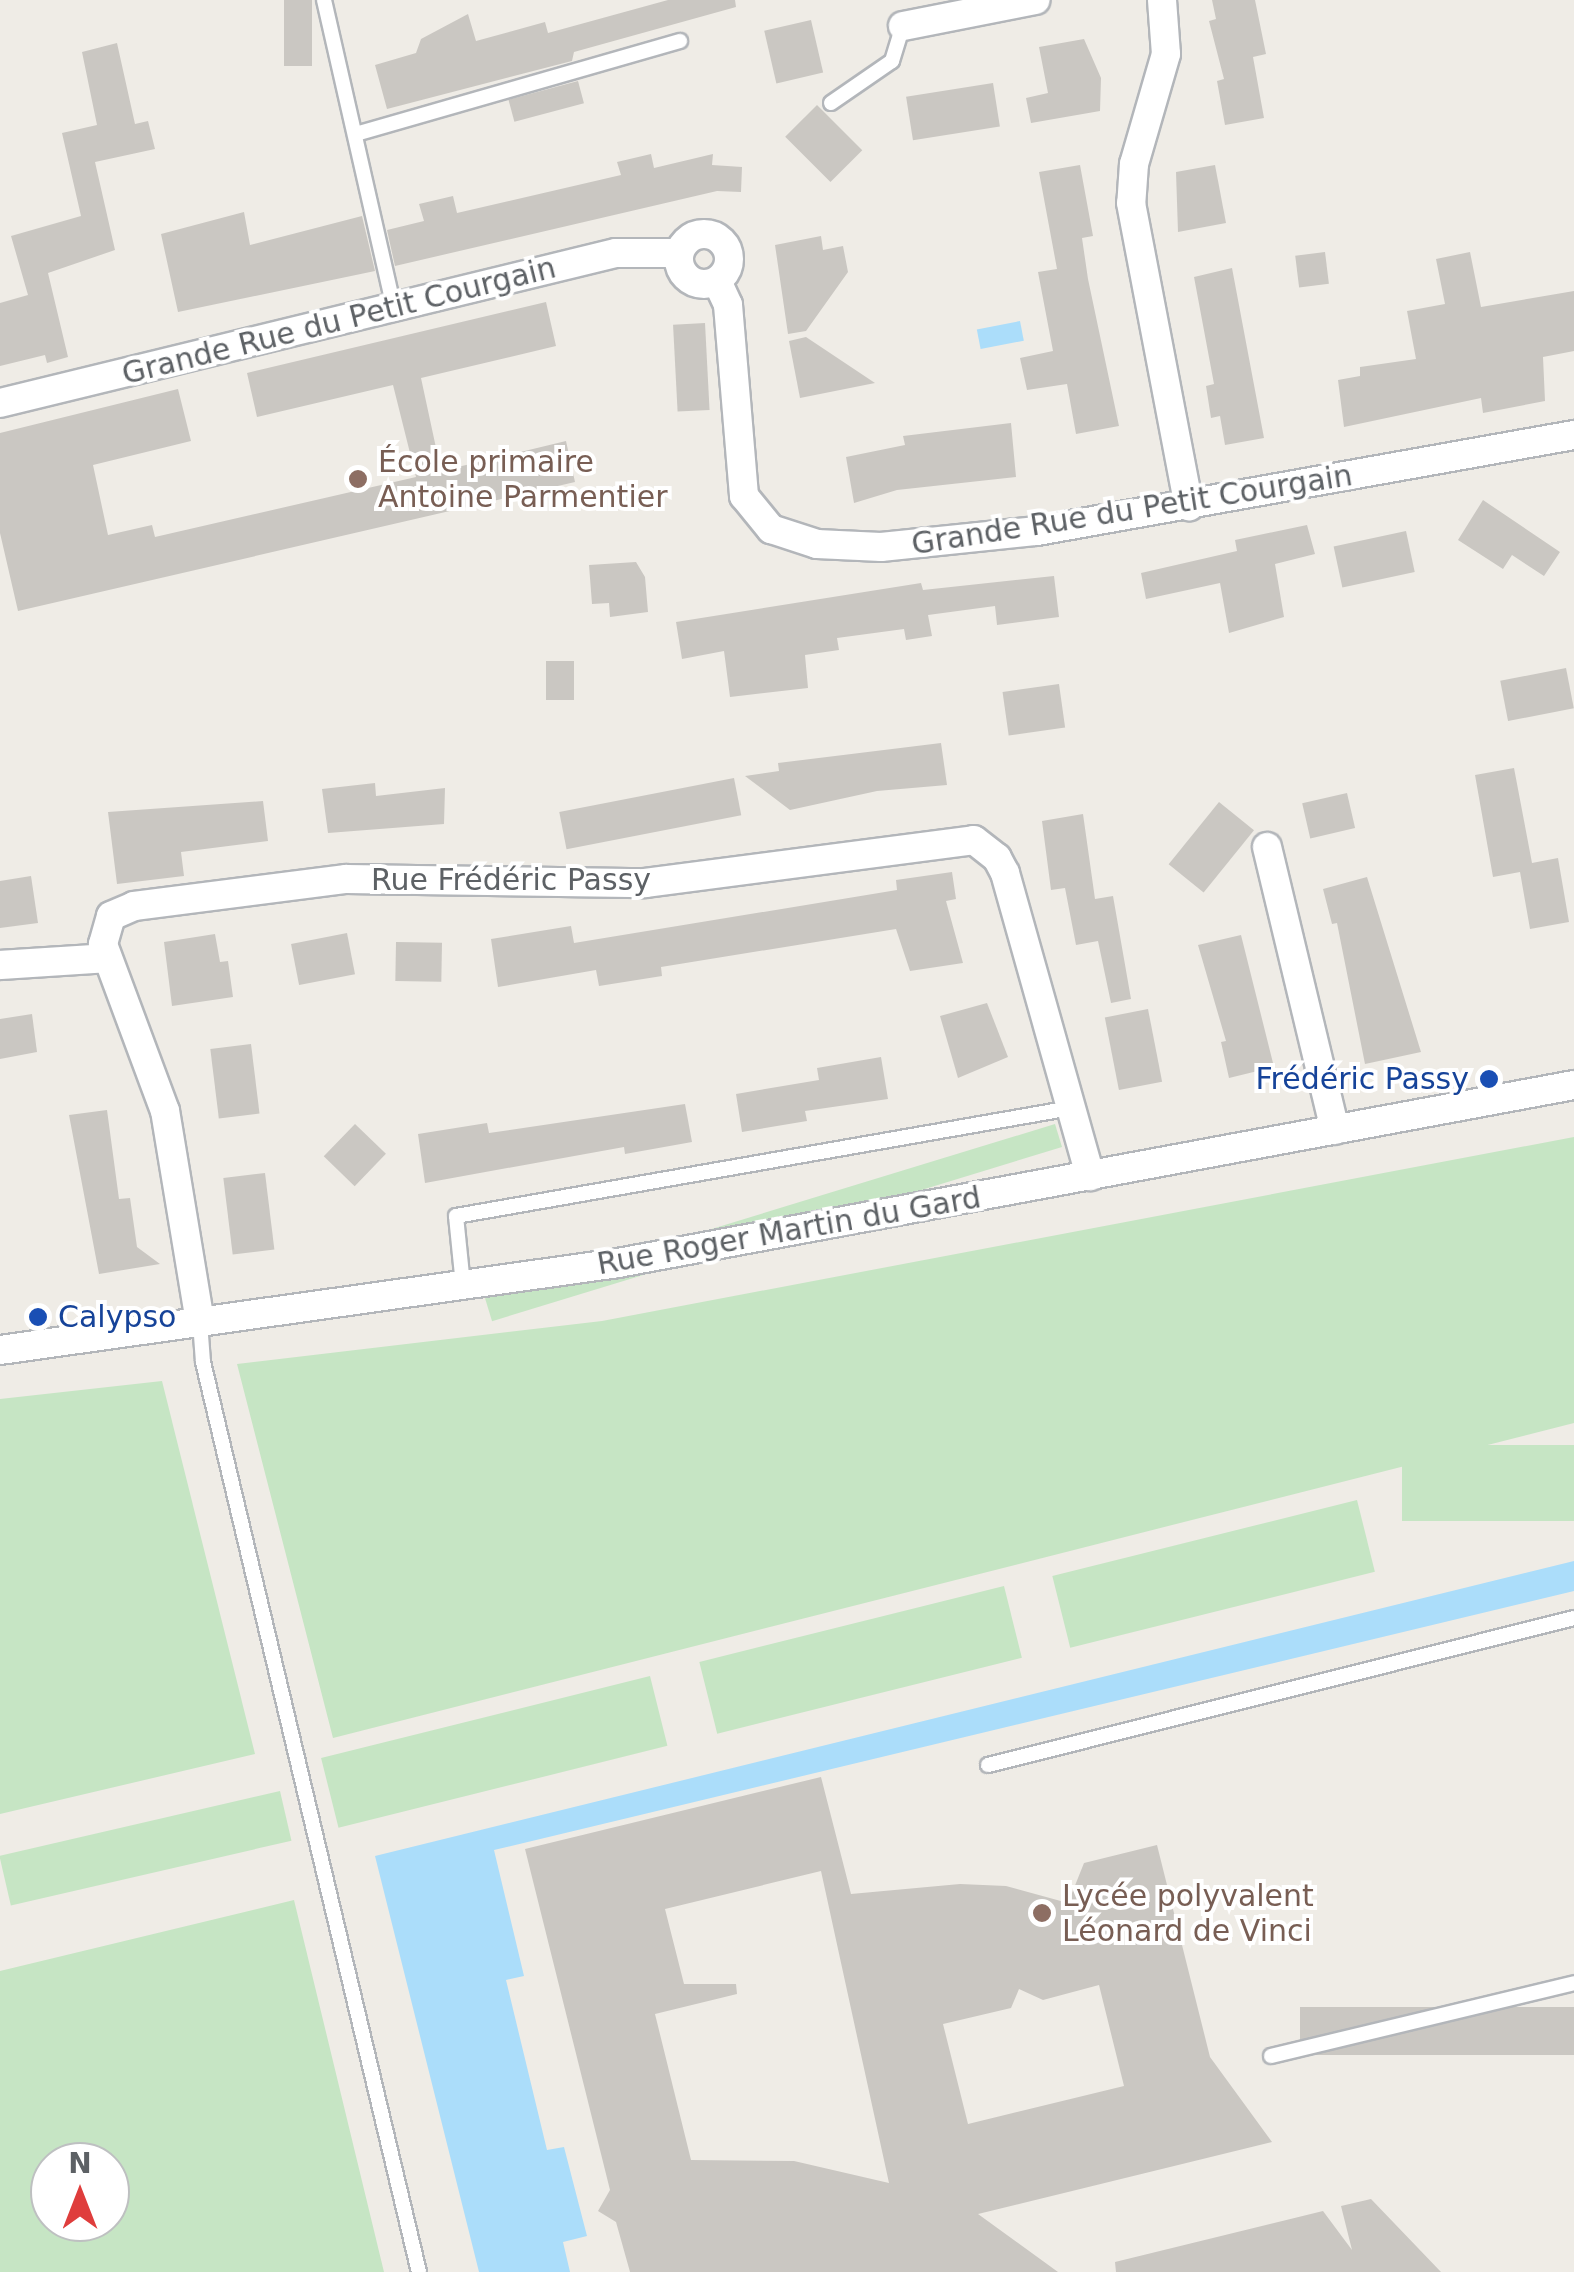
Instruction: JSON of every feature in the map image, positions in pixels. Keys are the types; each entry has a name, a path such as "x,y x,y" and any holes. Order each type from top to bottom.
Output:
{"street":[{"path":"903,26 1035,0"},
{"path":"1162,0 1166,54 1134,164 1131,202 1188,506"},
{"name":"Grande Rue du Petit Courgain","path":"0,403 616,254 679,254 693,236 715,236 729,262 717,280 732,342 741,486 751,509 784,536 881,548 1188,506 1574,435"},
{"path":"679,254 686,277 701,284 717,280"},
{"name":"Rue Frédéric Passy","path":"107,958 103,933 111,916 188,899 346,879 645,882 974,840 997,858 1004,874 1090,1176"},
{"path":"1268,847 1334,1130"},
{"path":"0,965 107,958 165,1111 200,1322"},
{"name":"Rue Roger Martin du Gard","path":"0,1350 618,1263 1574,1085"}],"lane":[{"path":"324,0 359,133 394,308"},
{"path":"831,103 892,61 903,26"},
{"path":"359,133 680,41"},
{"path":"463,1285 456,1216 1071,1108"},
{"path":"200,1322 203,1362 419,2272"},
{"path":"988,1764 1574,1618"},
{"path":"1271,2056 1574,1982"}],"green space":[{"path":"1055,1124 1062,1147 492,1321 485,1298"},
{"path":"1574,1137 1574,1423 333,1738 237,1364 602,1321"},
{"path":"162,1381 255,1754 0,1814 0,1399"},
{"path":"1402,1445 1574,1445 1574,1521 1402,1521"},
{"path":"1357,1500 1375,1572 1070,1648 1052,1576"},
{"path":"1004,1586 1022,1658 717,1734 699,1662"},
{"path":"650,1676 667,1746 338,1828 321,1758"},
{"path":"280,1791 291,1841 11,1905 0,1856"},
{"path":"294,1900 384,2272 0,2272 0,1971"}],"water":[{"path":"1020,321 1024,341 981,349 977,329"},
{"path":"1574,1561 1574,1591 494,1850 524,1976 506,1980 547,2150 564,2147 587,2236 563,2242 570,2272 479,2272 375,1856"}],"building":[{"path":"284,0 312,0 312,66 284,66"},
{"path":"668,0 735,0 736,7 574,52 572,61 387,109 375,65 416,53 421,39 468,14 476,41 545,22 548,33"},
{"path":"1212,0 1255,0 1266,54 1253,57 1264,118 1225,125 1217,81 1224,79 1209,21 1216,19"},
{"path":"811,20 823,73 776,83 764,31"},
{"path":"1084,39 1101,78 1100,111 1031,123 1026,98 1048,93 1039,47"},
{"path":"117,43 135,124 148,121 155,149 95,162 115,250 48,273 68,357 47,363 45,355 0,366 0,303 28,295 11,236 81,216 62,133 97,125 82,52"},
{"path":"578,81 584,103 514,122 508,100"},
{"path":"993,83 1000,126 913,140 906,97"},
{"path":"817,105 862,150 830,182 785,137"},
{"path":"651,154 654,168 713,154 712,165 742,167 741,192 717,191 395,266 387,230 424,221 419,204 453,196 457,213 621,175 617,162"},
{"path":"1080,165 1093,236 1082,238 1088,279 1119,426 1076,434 1067,384 1027,390 1020,358 1053,351 1038,272 1057,269 1039,172"},
{"path":"1215,165 1226,223 1178,232 1176,172"},
{"path":"244,212 250,245 362,216 375,271 178,312 161,234"},
{"path":"821,236 823,250 843,246 848,272 806,331 788,334 775,245"},
{"path":"1325,252 1329,284 1299,287 1295,256"},
{"path":"1470,252 1481,307 1574,291 1574,351 1543,357 1545,401 1483,413 1481,398 1344,427 1338,380 1360,376 1360,367 1416,359 1407,311 1445,304 1436,259"},
{"path":"1232,268 1264,438 1225,445 1220,416 1211,418 1206,386 1214,384 1194,277"},
{"path":"546,302 556,346 421,378 441,471 566,441 575,482 18,611 0,533 0,433 178,389 191,441 93,465 108,535 152,525 155,537 416,477 393,385 257,417 247,373"},
{"path":"705,323 710,410 678,412 673,325"},
{"path":"806,337 875,383 800,398 789,341"},
{"path":"1011,423 1016,477 897,490 854,503 846,457 905,445 903,436"},
{"path":"1483,500 1560,552 1544,576 1512,555 1503,569 1458,540"},
{"path":"1307,525 1315,554 1275,564 1284,617 1229,633 1220,583 1146,599 1141,573 1237,551 1235,540"},
{"path":"1406,531 1415,572 1342,587 1334,546"},
{"path":"636,562 645,577 648,612 610,617 609,603 592,604 589,565"},
{"path":"1054,576 1059,617 997,625 995,606 928,615 932,636 906,640 904,629 837,638 839,650 805,655 808,688 730,697 724,651 682,659 676,622 921,583 923,590"},
{"path":"546,661 574,661 574,700 546,700"},
{"path":"1566,668 1574,708 1508,721 1500,681"},
{"path":"1059,684 1065,728 1009,736 1003,692"},
{"path":"941,743 947,785 877,791 790,810 745,776 779,771 778,763"},
{"path":"1514,768 1532,863 1558,858 1569,922 1530,929 1520,872 1493,877 1475,775"},
{"path":"734,778 741,815 567,849 559,812"},
{"path":"375,783 376,796 445,788 444,824 328,833 322,789"},
{"path":"1347,793 1355,828 1310,838 1302,803"},
{"path":"263,801 268,841 181,852 184,876 117,884 108,812"},
{"path":"1219,802 1254,830 1204,892 1169,864"},
{"path":"1083,814 1095,899 1113,896 1131,999 1111,1003 1098,941 1076,945 1065,888 1051,890 1042,821"},
{"path":"952,872 956,899 946,901 963,963 910,971 896,929 661,967 662,976 599,986 596,970 498,987 491,939 571,926 574,943 897,890 896,880"},
{"path":"31,876 38,923 0,928 0,881"},
{"path":"1367,877 1421,1052 1365,1064 1337,923 1332,924 1323,889"},
{"path":"347,933 355,974 299,985 291,944"},
{"path":"215,934 220,962 228,961 233,997 172,1006 164,942"},
{"path":"1241,935 1274,1067 1229,1078 1221,1042 1226,1041 1198,945"},
{"path":"396,942 442,943 441,982 395,981"},
{"path":"987,1003 1008,1057 958,1078 940,1016"},
{"path":"1148,1009 1162,1082 1119,1090 1105,1017"},
{"path":"32,1014 37,1052 0,1059 0,1019"},
{"path":"251,1044 260,1113 219,1118 210,1049"},
{"path":"881,1057 888,1099 805,1111 807,1121 742,1132 736,1094 819,1080 817,1068"},
{"path":"685,1104 692,1142 625,1154 624,1147 425,1183 418,1134 487,1123 489,1133"},
{"path":"107,1110 119,1199 130,1198 137,1247 160,1264 99,1274 69,1115"},
{"path":"355,1124 386,1154 355,1186 324,1156"},
{"path":"265,1173 274,1249 233,1255 223,1178"},
{"path":"821,1777 851,1894 960,1884 1006,1886 1068,1903 1084,1863 1157,1845 1210,2057 1272,2142 978,2214 1058,2272 630,2272 616,2222 598,2211 610,2190 525,1849","holes":["821,1871 889,2183 794,2161 691,2160 655,2014 737,1994 736,1984 684,1984 665,1909","1099,1985 1124,2086 968,2124 943,2024 1011,2008 1019,1989 1043,2000"]},
{"path":"1300,2007 1574,2007 1574,2055 1300,2055"},
{"path":"1371,2199 1441,2272 1116,2272 1115,2262 1323,2211 1352,2250 1341,2206"}],"place":[{"name":"École primaire Antoine Parmentier","path":"358,479"},
{"name":"Frédéric Passy","path":"1489,1079"},
{"name":"Calypso","path":"38,1317"},
{"name":"Lycée polyvalent Léonard de Vinci","path":"1042,1913"}]}
